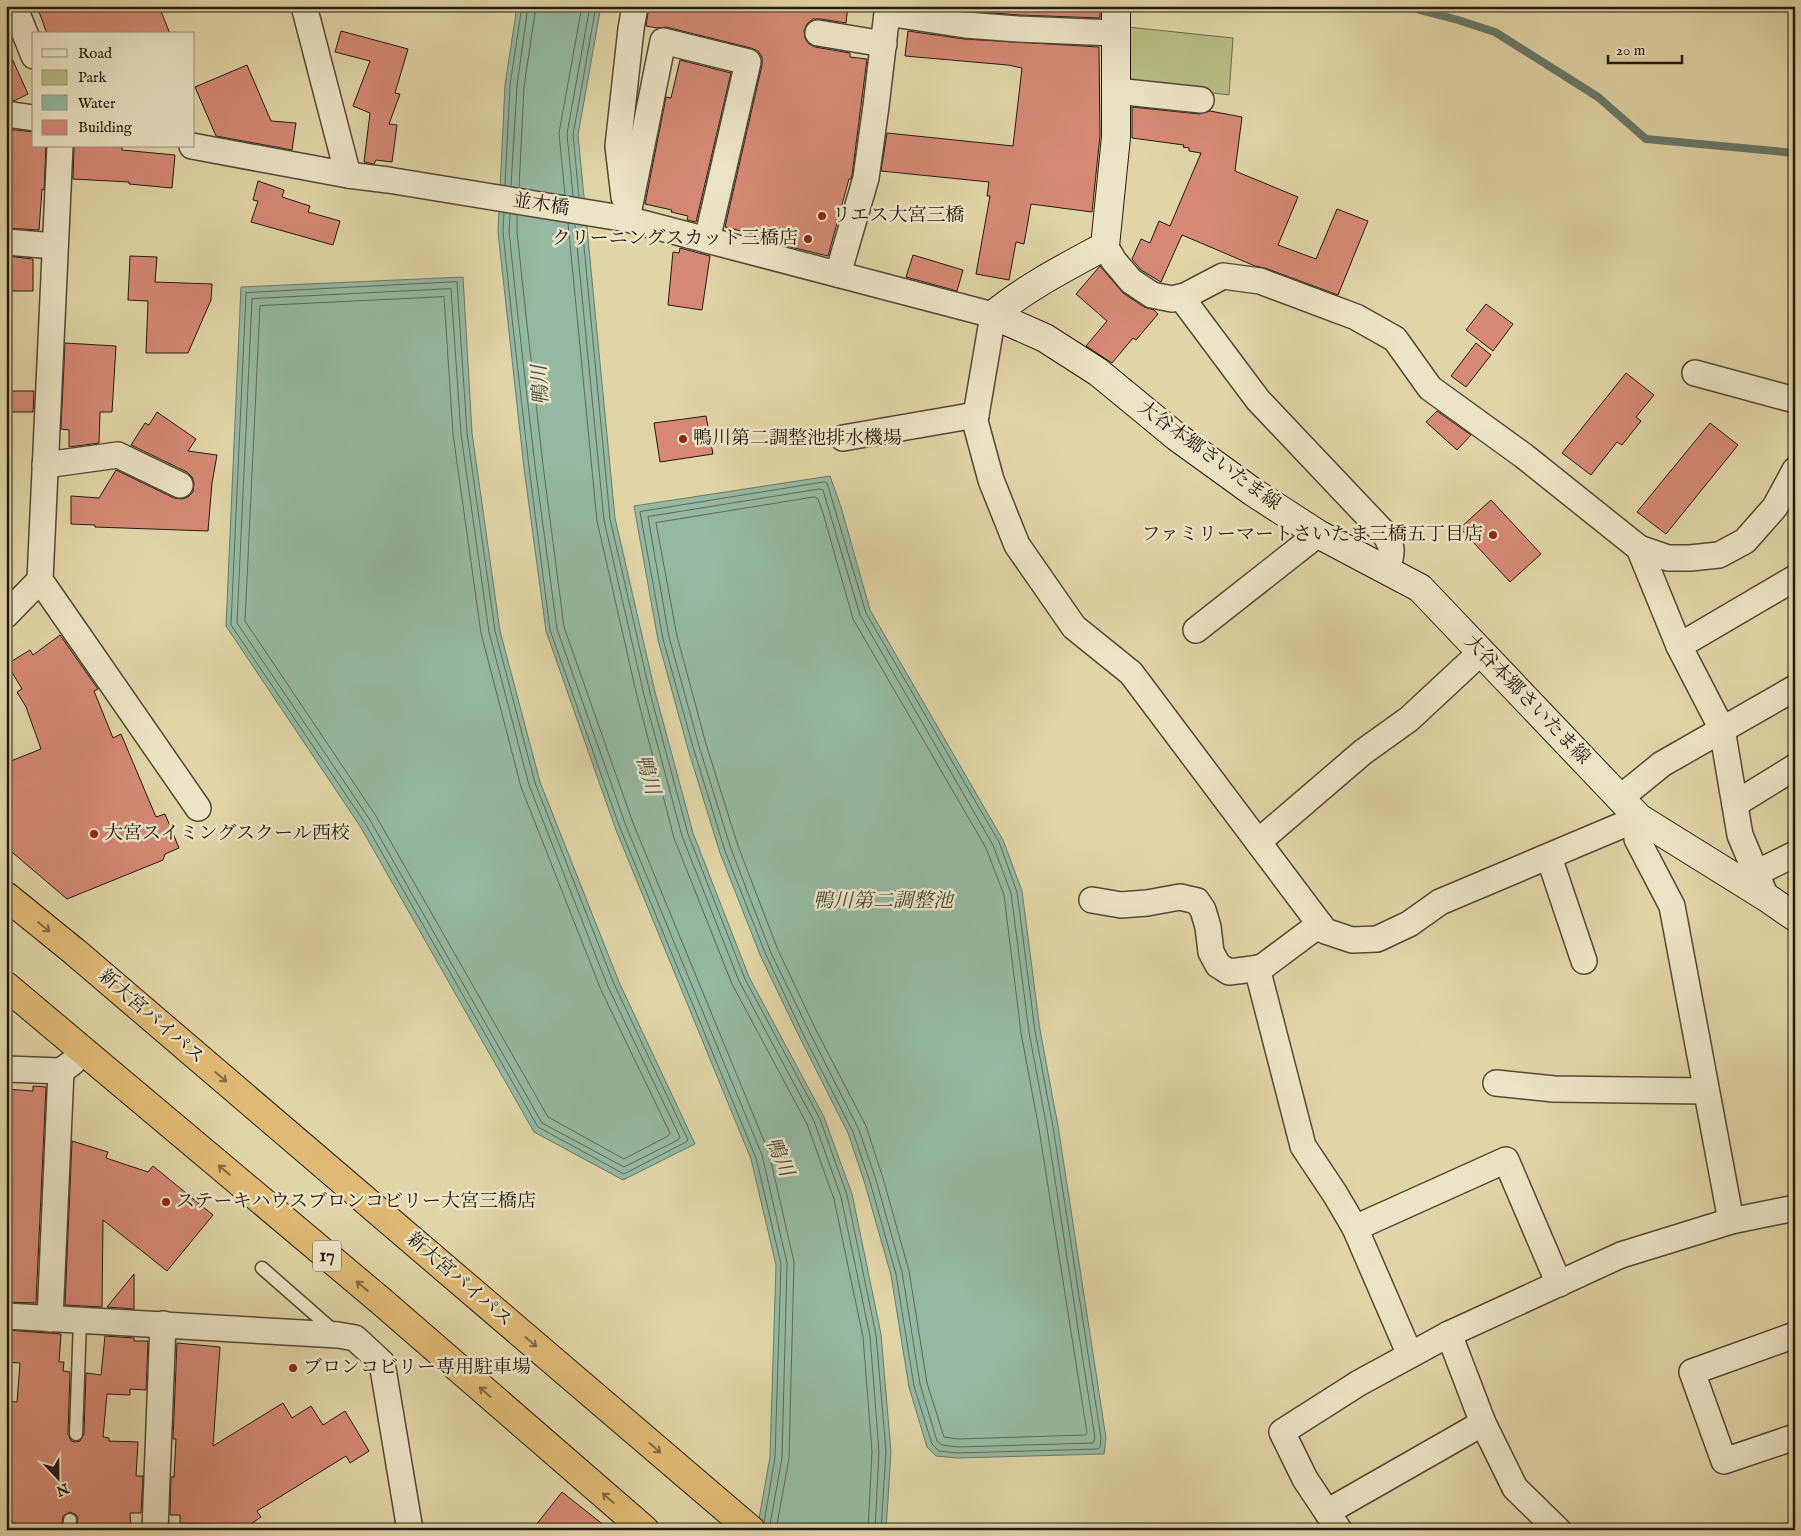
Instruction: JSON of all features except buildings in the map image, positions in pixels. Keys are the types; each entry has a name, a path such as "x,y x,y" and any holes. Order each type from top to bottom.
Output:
{"highway":[{"name":"新大宮バイパス","path":"6,896 82,958 751,1530"},
{"name":"17","path":"6,986 388,1308 645,1530"}],"main road":[{"path":"993,315 1014,298 1062,269 1106,246 1116,137 1116,6"},
{"name":"大谷本郷さいたま線","path":"993,315 1045,338 1098,372 1177,437 1253,492 1318,534 1420,588 1639,818 1761,885 1795,917"}],"street":[{"path":"14,6 32,51"},
{"path":"304,6 348,175"},
{"path":"621,218 618,146 635,6"},
{"path":"838,274 866,178 887,13 965,25 1115,33"},
{"path":"818,32 884,44"},
{"path":"621,218 664,41 748,62 707,240"},
{"path":"1116,91 1202,100"},
{"path":"6,114 32,118"},
{"name":"並木橋","path":"195,147 348,175 466,192 621,218 993,315"},
{"path":"60,148 40,580 198,808"},
{"path":"6,242 55,246"},
{"path":"1106,246 1114,261 1131,281 1152,295 1172,299 1181,297 1223,276 1260,281 1356,317 1395,340 1430,388 1524,456 1638,548 1668,558 1690,558 1719,554 1745,541 1775,507 1795,470"},
{"path":"1181,297 1258,400 1384,533 1390,542 1392,552 1387,570"},
{"path":"993,315 975,421 991,480 1017,545 1074,627 1131,673 1325,931 1352,940 1377,939 1409,924 1440,902 1639,818 1637,839 1672,906 1730,1220"},
{"path":"1695,373 1795,400"},
{"path":"843,438 976,415"},
{"path":"45,465 118,455 180,485"},
{"path":"1196,630 1318,534"},
{"path":"1638,548 1679,646 1722,729 1740,835 1761,885 1795,854"},
{"path":"1679,646 1795,578"},
{"path":"6,615 40,580"},
{"path":"1258,842 1363,752 1409,719 1482,652"},
{"path":"1620,798 1662,764 1795,688"},
{"path":"1735,804 1795,767"},
{"path":"1549,857 1584,961"},
{"path":"1092,900 1121,905 1147,903 1180,897 1197,901 1203,910 1208,927 1211,952 1218,965 1229,972 1261,968 1320,924"},
{"path":"1257,968 1303,1146 1355,1228 1410,1355"},
{"path":"6,1069 61,1071 86,1053"},
{"path":"50,1319 61,1071"},
{"path":"1496,1083 1554,1089 1706,1091"},
{"path":"1355,1228 1506,1160 1559,1284"},
{"path":"1483,1423 1333,1521 1305,1479 1282,1432 1359,1383 1449,1334 1621,1255 1730,1220 1795,1208"},
{"path":"6,1316 338,1335 355,1338 382,1363 410,1530"},
{"path":"156,1530 163,1324"},
{"path":"1449,1334 1483,1423 1516,1488 1556,1529"},
{"path":"1793,1341 1692,1372 1724,1461 1795,1437"}],"lane":[{"path":"262,1268 338,1335"},
{"path":"76,1434 80,1320"}],"green space":[{"path":"1128,27 1233,38 1229,95 1126,82"}],"water":[{"name":"鴨川","path":"517,6 601,6 578,135 615,518 655,692 693,833 749,977 824,1117 852,1194 881,1334 891,1452 886,1530 757,1530 770,1457 776,1265 751,1159 616,830 546,631 524,468 498,232 505,85"},
{"path":"463,277 472,433 500,631 540,782 619,982 695,1144 623,1180 534,1132 360,826 226,626 241,287"},
{"name":"鴨川第二調整池","path":"830,476 841,507 870,610 1003,840 1022,891 1040,1030 1058,1126 1106,1438 1104,1454 957,1458 936,1456 927,1447 909,1387 891,1275 848,1133 761,957 720,853 688,749 658,640 634,506"}],"waterway":[{"path":"1404,6 1495,32 1598,97 1646,139 1795,153"}],"place":[{"name":"リエス大宮三橋","path":"822,216"},
{"name":"クリーニングスカット三橋店","path":"808,239"},
{"name":"鴨川第二調整池排水機場","path":"683,439"},
{"name":"ファミリーマートさいたま三橋五丁目店","path":"1493,535"},
{"name":"大宮スイミングスクール西校","path":"94,834"},
{"name":"ステーキハウスブロンコビリー大宮三橋店","path":"166,1202"},
{"name":"ブロンコビリー専用駐車場","path":"293,1368"}]}
